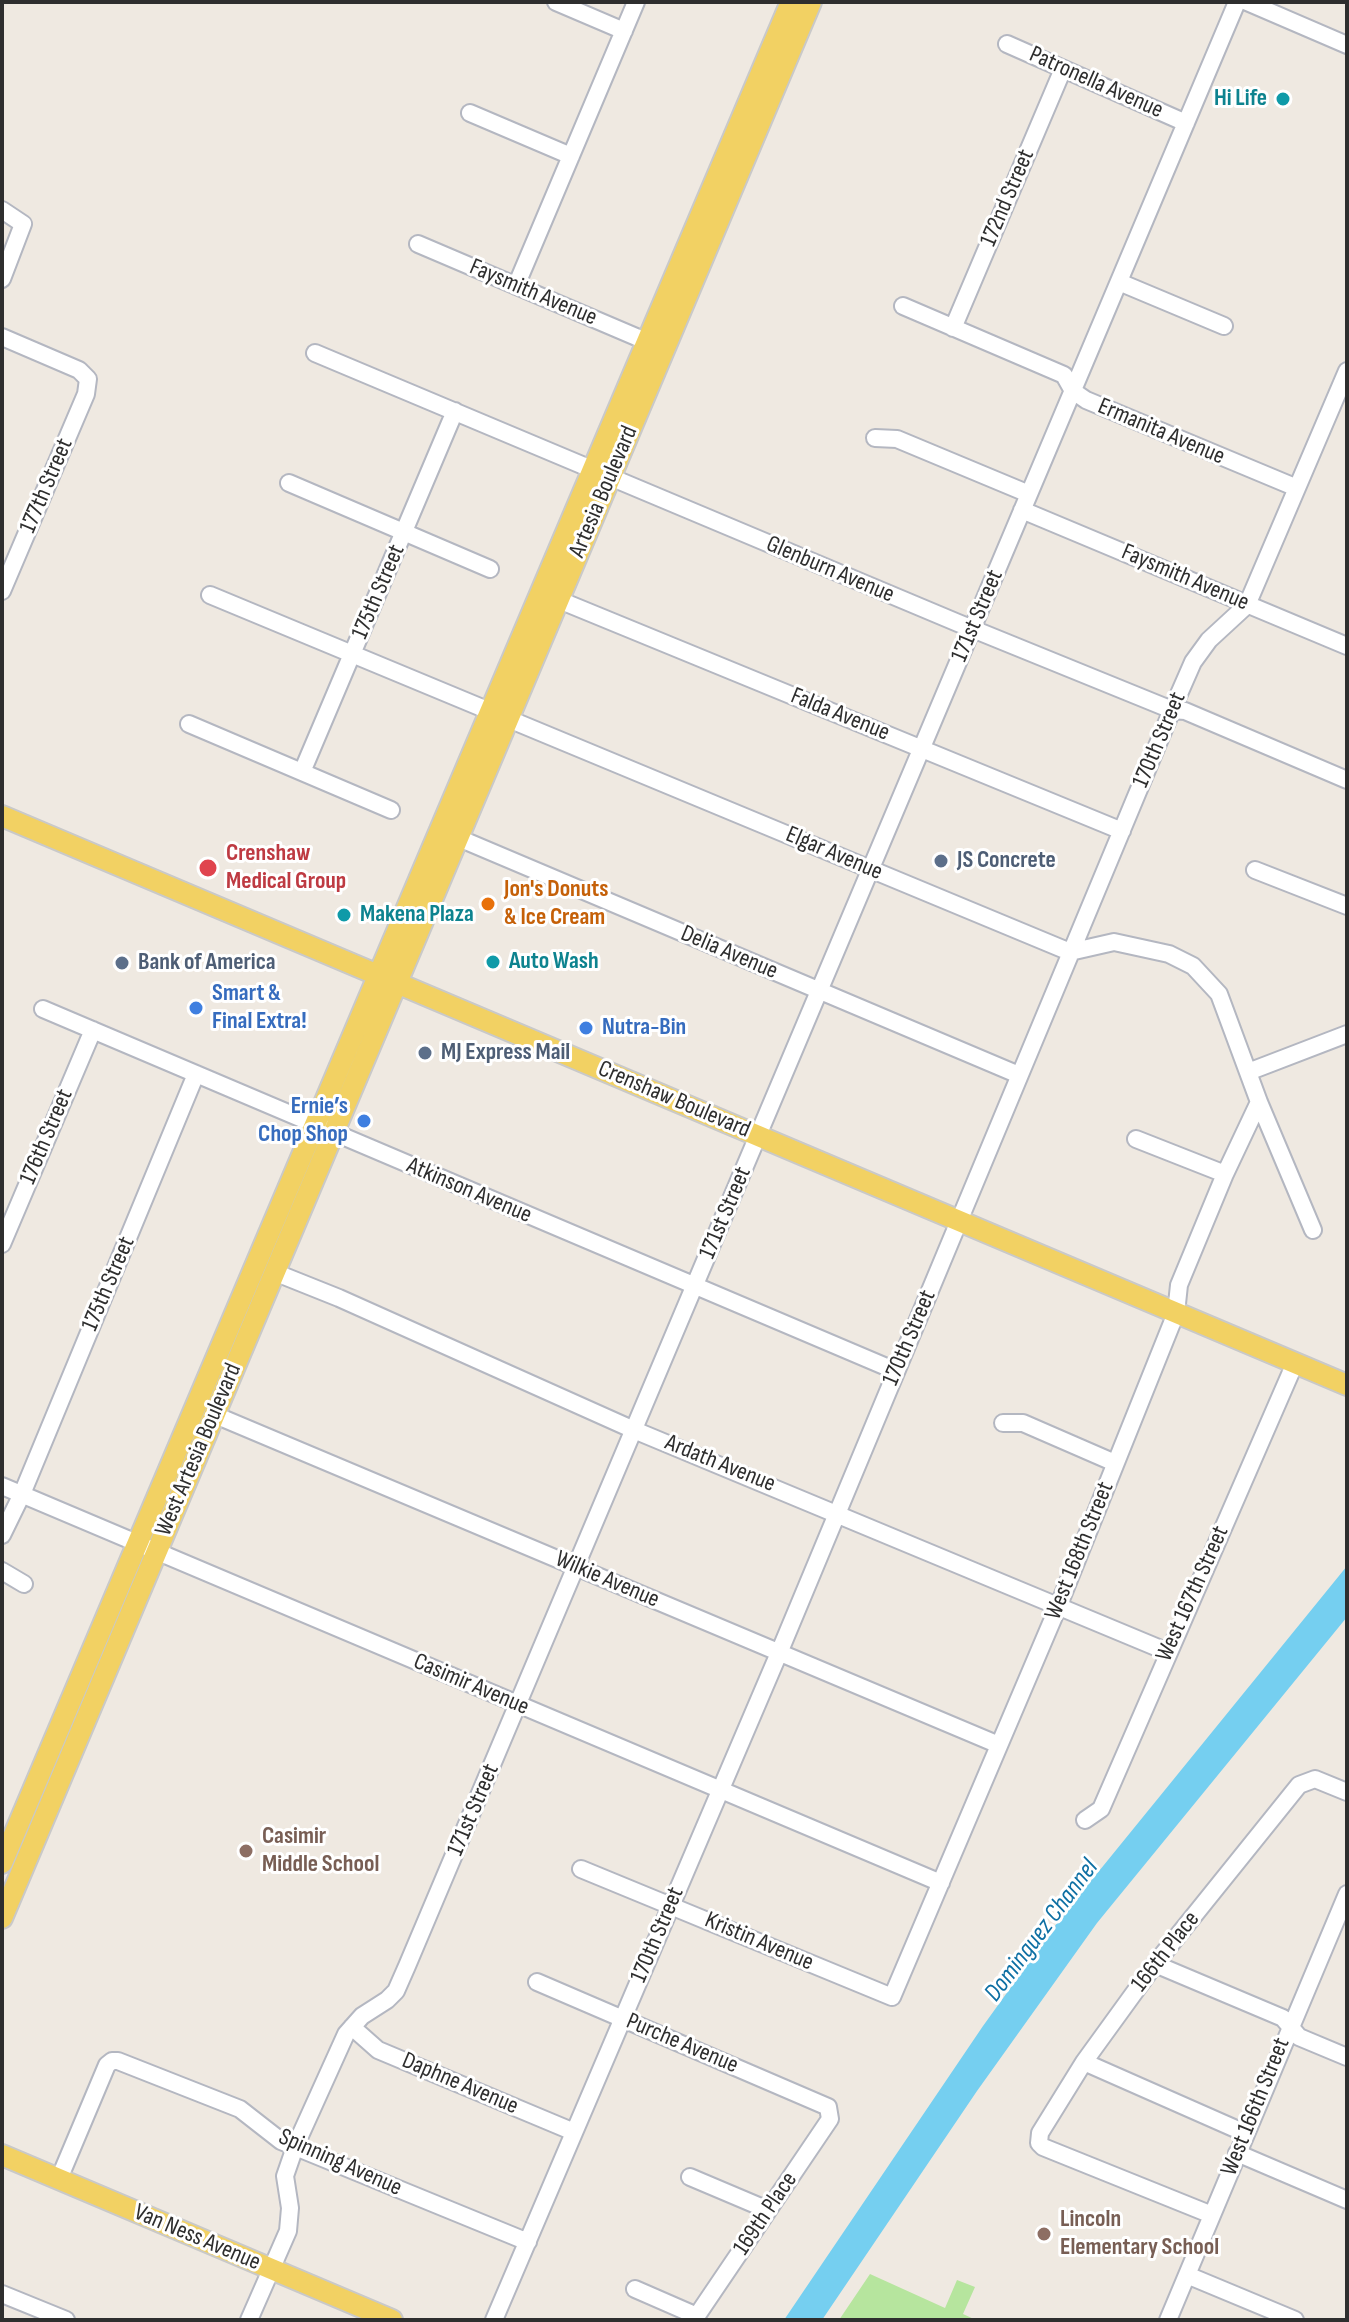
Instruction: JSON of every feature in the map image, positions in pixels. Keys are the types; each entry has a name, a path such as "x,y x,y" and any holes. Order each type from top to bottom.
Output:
{"main road":[{"name":"Artesia Boulevard","path":"500,715 559,600 648,342 791,2"},
{"name":"Artesia Boulevard","path":"387,979 601,475 811,2"},
{"name":"Crenshaw Boulevard","path":"2,816 1347,1385"},
{"name":"West Artesia Boulevard","path":"2,1918 314,1123 387,979"},
{"name":"West Artesia Boulevard","path":"2,1863 147,1548 215,1415 335,1132 387,979"},
{"name":"Van Ness Avenue","path":"2,2155 392,2320"}],"street":[{"path":"556,2 624,31"},
{"path":"516,286 636,2"},
{"name":"171st Street","path":"249,2320 290,2219 285,2176 295,2147 341,2042 362,2016 387,2000 402,1978 1237,2"},
{"path":"1247,2 1347,45"},
{"name":"Patronella Avenue","path":"1007,44 1186,123"},
{"name":"172nd Street","path":"953,328 1063,69"},
{"path":"470,113 571,156"},
{"path":"2,210 23,224 2,279"},
{"name":"Faysmith Avenue","path":"418,244 648,342"},
{"path":"1119,282 1224,326"},
{"name":"Ermanita Avenue","path":"903,306 1064,375 1073,391 1086,400 1297,488"},
{"name":"177th Street","path":"2,337 79,370 88,379 86,394 2,591"},
{"name":"Glenburn Avenue","path":"315,353 972,629 1172,710 1185,711 1347,780"},
{"name":"170th Street","path":"494,2320 779,1653 1193,662 1209,640 1247,605 1347,371"},
{"name":"175th Street","path":"302,772 455,411"},
{"name":"Faysmith Avenue","path":"875,438 897,439 1247,605 1347,646"},
{"path":"289,483 490,569"},
{"name":"Elgar Avenue","path":"210,595 1070,952"},
{"name":"Falda Avenue","path":"559,600 1122,831"},
{"path":"189,724 391,810"},
{"name":"Delia Avenue","path":"449,834 1019,1075"},
{"path":"1255,870 1347,906"},
{"path":"1070,952 1114,942 1169,954 1193,966 1219,994 1259,1102 1313,1230"},
{"name":"Atkinson Avenue","path":"43,1009 896,1371"},
{"name":"176th Street","path":"2,1244 93,1030"},
{"path":"1248,1072 1347,1034"},
{"name":"175th Street","path":"2,1535 22,1494 196,1074"},
{"name":"West 168th Street","path":"892,1997 1058,1607 1176,1313 1179,1285 1259,1102"},
{"path":"1136,1139 1225,1174"},
{"name":"Ardath Avenue","path":"274,1272 634,1430 1168,1652"},
{"name":"West 167th Street","path":"1085,1820 1101,1809 1295,1363"},
{"name":"Wilkie Avenue","path":"215,1415 999,1745"},
{"path":"1003,1423 1023,1423 1115,1463"},
{"name":"Casimir Avenue","path":"2,1486 941,1883"},
{"path":"2,1571 24,1584"},
{"name":"166th Place","path":"1212,2215 1039,2143 1040,2133 1084,2062 1155,1964 1299,1785 1315,1779 1347,1792"},
{"name":"Kristin Avenue","path":"581,1869 892,1997"},
{"name":"West 166th Street","path":"1168,2320 1290,2024 1342,1921 1347,1894"},
{"path":"1155,1964 1283,2018 1299,2037 1347,2057"},
{"name":"Purche Avenue","path":"537,1982 828,2107"},
{"name":"Daphne Avenue","path":"352,2027 378,2050 574,2132"},
{"name":"Spinning Avenue","path":"59,2179 103,2074 112,2061 125,2062 240,2109 281,2141 528,2242"},
{"path":"1084,2062 1245,2133"},
{"name":"169th Place","path":"696,2318 830,2119 828,2107"},
{"path":"1237,2153 1347,2200"},
{"path":"690,2177 768,2210"},
{"path":"1187,2275 1295,2320"},
{"path":"635,2289 696,2318"},
{"path":"2,2294 66,2320"}],"green space":[{"path":"870,2274 945,2308 957,2280 975,2287 963,2314 976,2320 839,2320"}],"water":[{"path":"1347,1566 1347,1617 1097,1923 977,2091 822,2320 784,2320 983,2026 1060,1919"}],"place":[{"name":"Hi Life","path":"1283,99"},
{"name":"JS Concrete","path":"941,861"},
{"name":"Crenshaw Medical Group","path":"208,868"},
{"name":"Jon's Donuts & Ice Cream","path":"488,904"},
{"name":"Makena Plaza","path":"344,915"},
{"name":"Auto Wash","path":"493,962"},
{"name":"Bank of America","path":"122,963"},
{"name":"Smart & Final Extra!","path":"196,1008"},
{"name":"Nutra-Bin","path":"586,1028"},
{"name":"MJ Express Mail","path":"425,1053"},
{"name":"Ernie’s Chop Shop","path":"364,1121"},
{"name":"Casimir Middle School","path":"246,1851"},
{"name":"Lincoln Elementary School","path":"1044,2234"}],"water label":[{"name":"Dominguez Channel","path":"1042,1931"}]}
